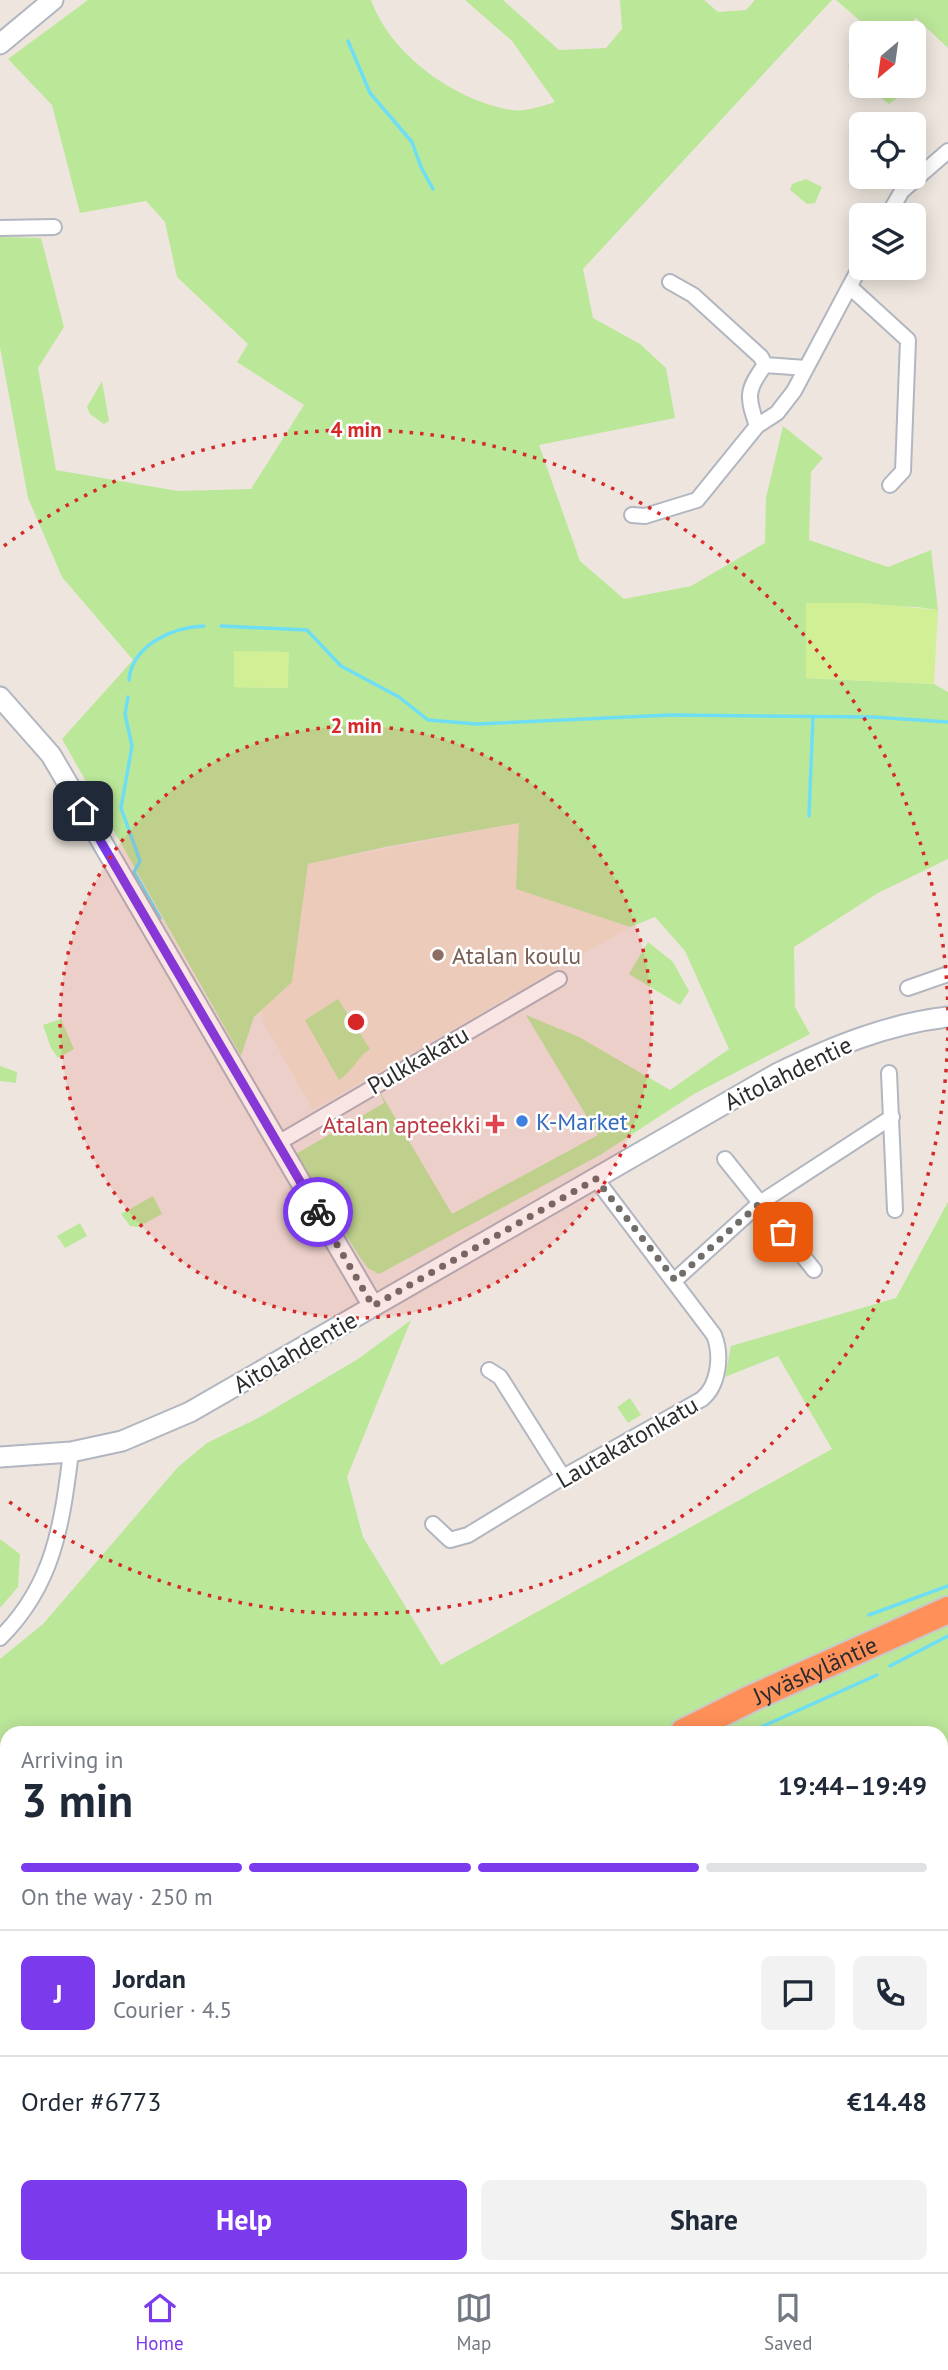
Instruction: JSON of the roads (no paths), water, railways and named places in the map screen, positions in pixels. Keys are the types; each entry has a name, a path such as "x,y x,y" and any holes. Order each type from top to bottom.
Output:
{"highway":[{"name":"Jyväskyläntie","path":"696,1726 948,1610"}],"main road":[{"path":"0,44 53,0"},
{"path":"0,697 51,755 373,1306"},
{"name":"Aitolahdentie","path":"0,1457 71,1452 122,1441 190,1412 754,1086 806,1060 881,1031 948,1017"}],"street":[{"path":"895,203 902,191 948,151"},
{"path":"0,228 54,227"},
{"path":"632,515 645,516 697,500 757,426 777,413 794,391 854,280"},
{"path":"670,282 693,295 761,357 765,365"},
{"path":"850,287 908,340 903,471 890,485"},
{"path":"765,365 806,368"},
{"path":"757,426 748,400 751,383 765,365"},
{"path":"908,988 948,974"},
{"name":"Pulkkakatu","path":"278,1143 559,979"},
{"path":"889,1073 895,1210"},
{"path":"675,1280 760,1203 892,1116"},
{"path":"724,1159 814,1270"},
{"name":"Lautakatonkatu","path":"433,1524 443,1537 458,1539 710,1392 714,1384 718,1346 675,1280 596,1179"},
{"path":"489,1370 500,1377 563,1477"},
{"path":"0,1638 28,1607 47,1572 58,1531 71,1452"}],"waterway":[{"path":"348,41 370,93 412,142 433,189"},
{"path":"129,680 138,657 156,640 180,630 204,626"},
{"path":"221,626 307,630 341,666 399,697 428,720 477,724 671,715 873,717 948,722"},
{"path":"128,697 125,714 132,746 121,808 140,861 134,872 160,918"},
{"path":"809,816 813,717"},
{"path":"869,1615 948,1586"},
{"path":"890,1666 948,1636"},
{"path":"763,1726 877,1675"}],"place":[{"name":"Atalan koulu","path":"438,955"},
{"name":"K-Market","path":"522,1121"},
{"name":"Atalan apteekki","path":"495,1124"}]}
